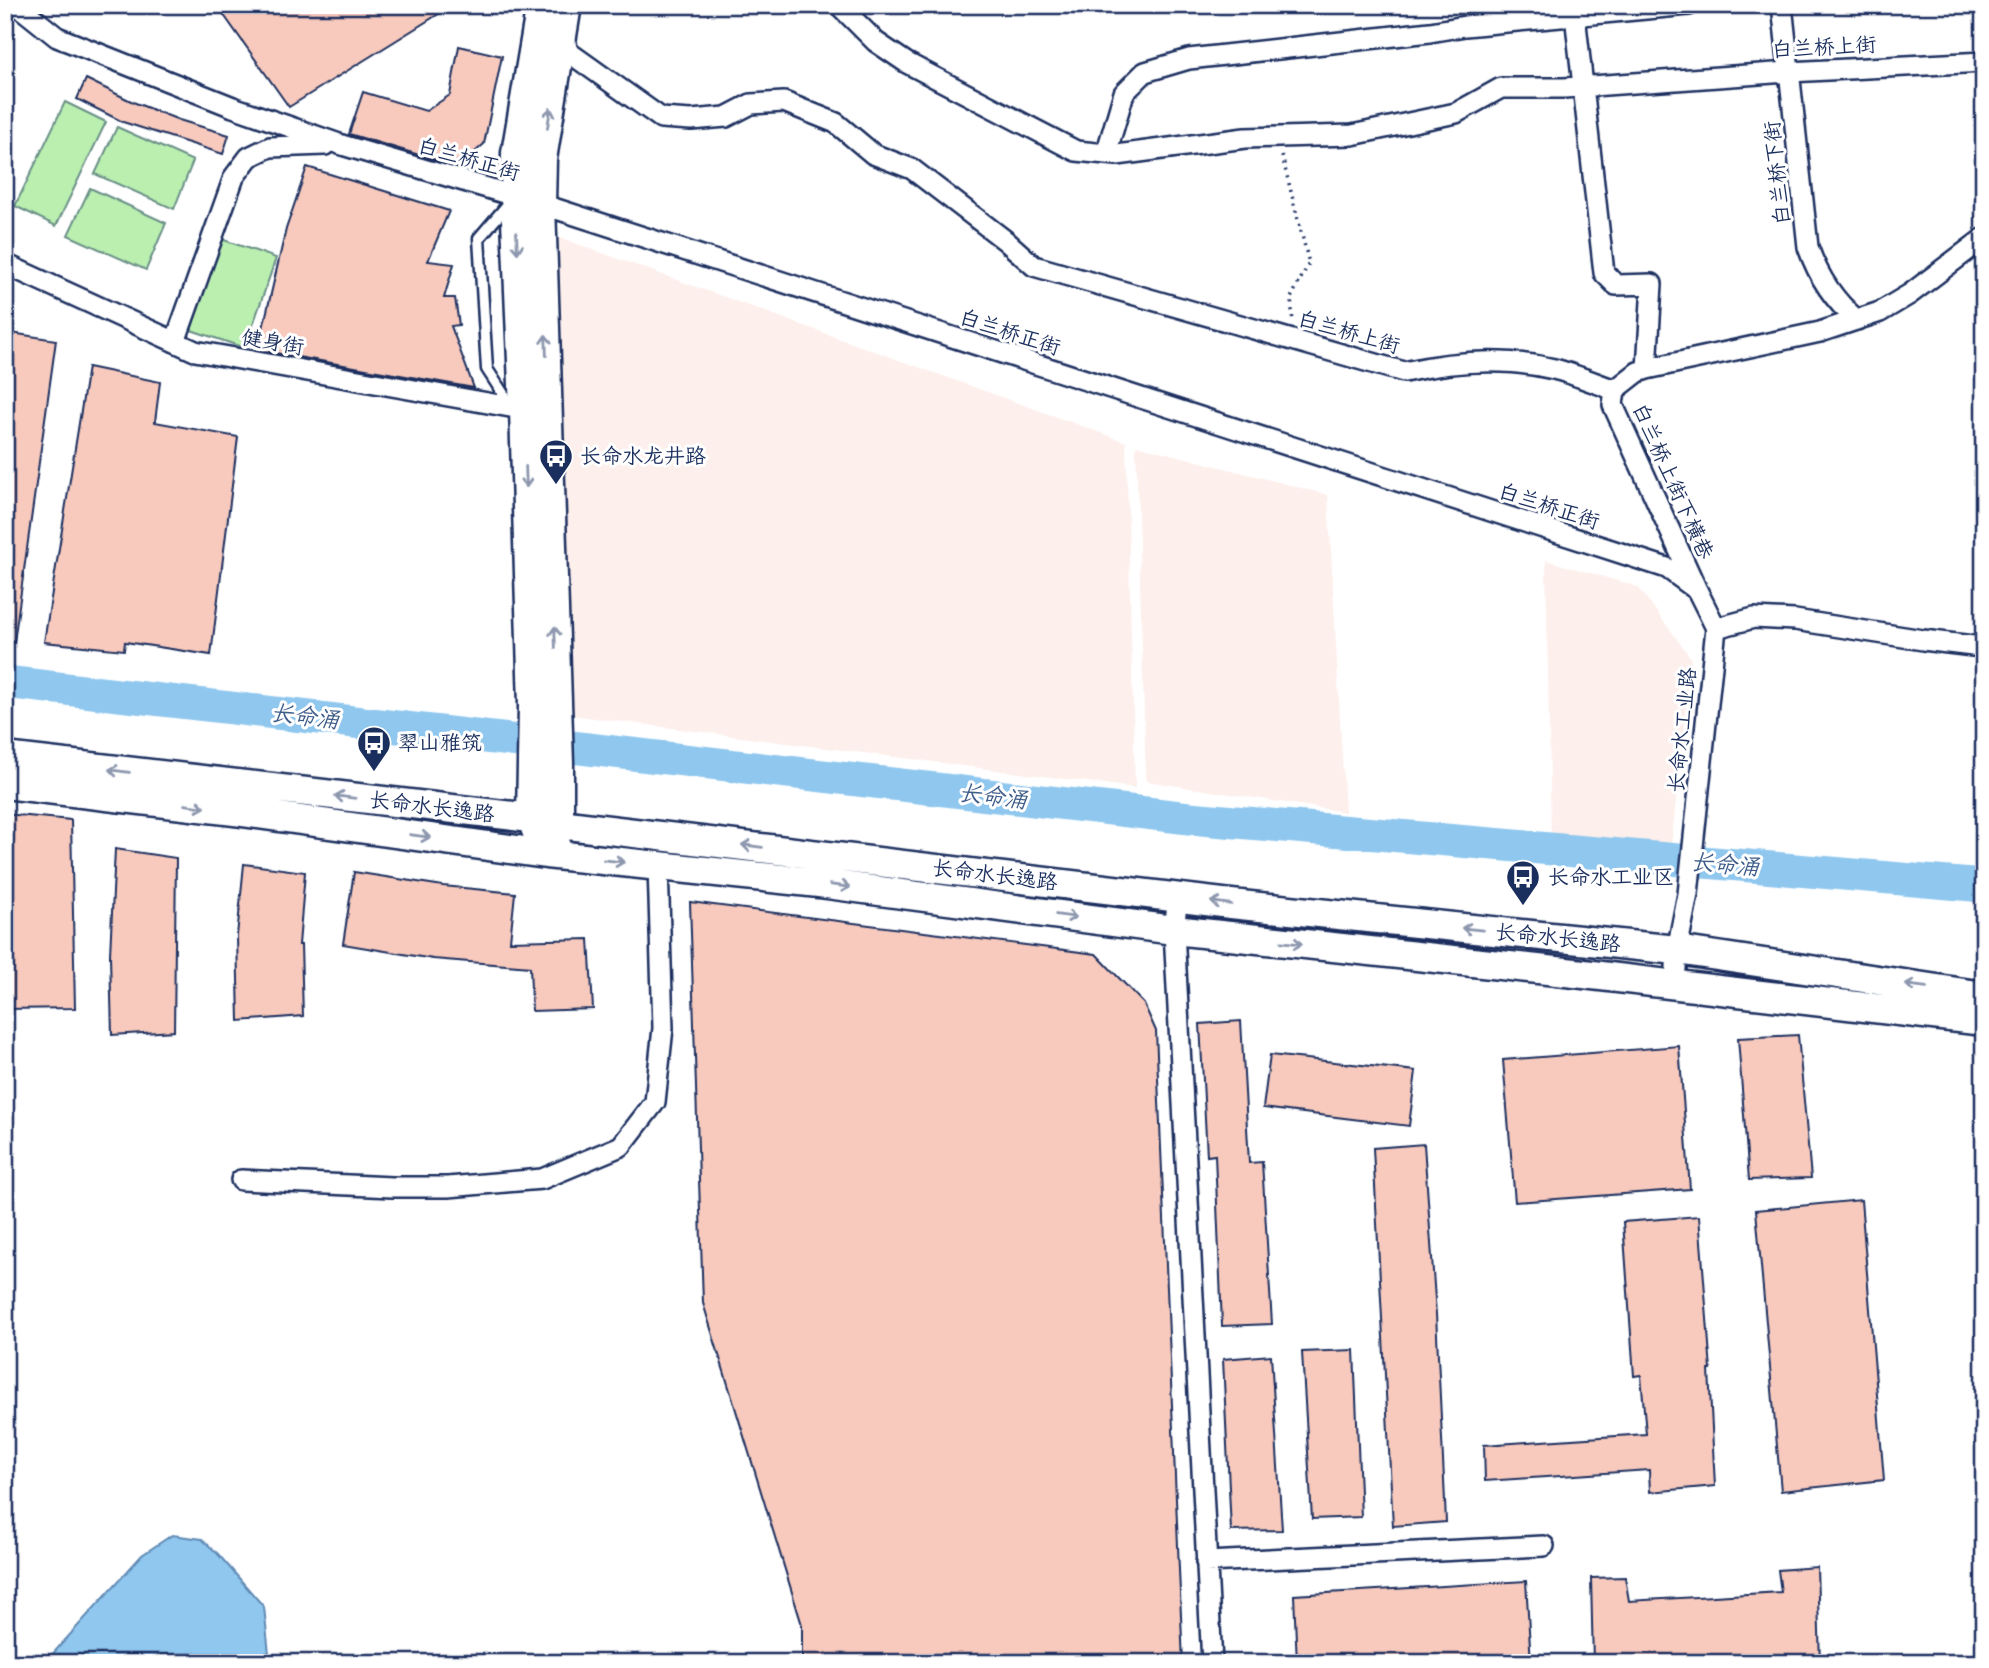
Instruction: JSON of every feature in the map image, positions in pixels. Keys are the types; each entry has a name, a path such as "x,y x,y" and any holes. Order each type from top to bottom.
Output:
{"street":[{"name":"白兰桥正街","path":"17,5 57,37 233,107 342,145 528,200 1667,568 1697,590 1716,628"},
{"path":"541,5 516,153 528,200 528,410 546,763 559,824 549,854"},
{"name":"白兰桥上街","path":"839,5 876,42 907,63 1076,151 1106,154 1245,138 1352,135 1456,113 1501,88 1583,86 1984,62"},
{"path":"1106,154 1124,93 1144,72 1189,59 1430,32 1575,11 1689,5"},
{"name":"白兰桥下街","path":"1782,5 1808,247 1817,272 1840,306 1857,320"},
{"path":"1575,11 1604,273 1616,285 1652,284 1647,369"},
{"path":"528,200 542,159 566,15"},
{"name":"白兰桥上街","path":"566,15 567,51 661,118 691,120 726,117 751,104 784,102 836,123 873,154 912,169 1006,241 1034,266 1404,372 1435,365 1485,360 1553,369 1615,390"},
{"path":"175,342 234,177 248,157 270,147 342,145"},
{"path":"1615,390 1638,372 1647,369 1820,332 1880,312 1910,294 1984,238"},
{"name":"健身街","path":"5,264 195,351 528,410"},
{"name":"白兰桥上街下横巷","path":"1615,390 1613,405 1697,590"},
{"path":"1716,628 1754,618 1795,620 1911,638 1984,645"},
{"name":"长命水工业路","path":"1677,950 1688,894 1716,628"},
{"name":"长命水长逸路","path":"5,757 1231,904 1677,950 1984,996"},
{"path":"546,763 531,818 549,854"},
{"name":"长命水长逸路","path":"5,784 243,812 549,854 819,883 1174,930 1984,1021"},
{"path":"241,1180 448,1187 542,1179 621,1146 655,1102 663,1028 658,866"},
{"path":"1178,896 1174,930 1212,1663"},
{"path":"1675,985 1677,950"},
{"path":"1206,1562 1544,1546"}],"lane":[{"path":"528,200 479,238 487,369 528,410"}],"path":[{"path":"1277,137 1308,263 1291,298 1295,340"}],"shaded area":[{"path":"555,236 1126,442 1135,788 563,714"},
{"path":"1136,445 1328,495 1345,812 1146,781"},
{"path":"1546,560 1638,587 1691,658 1671,847 1551,839"}],"green space":[{"path":"65,102 106,122 56,226 15,206"},
{"path":"117,127 193,161 174,209 95,174"},
{"path":"90,188 166,223 146,270 68,235"},
{"path":"221,239 276,258 245,348 191,330"}],"water":[{"path":"172,1535 202,1539 264,1607 270,1663 49,1663 47,1660 142,1555"}],"building":[{"path":"229,5 453,5 289,107 221,11"},
{"path":"459,46 502,56 484,144 464,162 446,163 349,134 363,92 426,111 450,95"},
{"path":"86,79 133,102 229,135 223,154 123,122 77,99"},
{"path":"307,167 449,211 428,261 454,264 444,298 455,298 459,325 451,326 474,388 258,350 286,229"},
{"path":"5,332 56,340 14,642 5,641"},
{"path":"88,367 160,382 155,422 238,437 211,655 125,642 124,650 44,642"},
{"path":"5,814 71,820 75,1008 5,1009"},
{"path":"115,849 176,858 174,1031 112,1035 110,955"},
{"path":"244,864 305,872 299,945 303,1016 239,1021 237,936"},
{"path":"354,872 443,886 515,893 510,941 589,939 593,1009 532,1011 530,967 433,959 343,944"},
{"path":"690,902 1096,954 1144,1004 1156,1031 1183,1663 802,1663 802,1625 703,1303"},
{"path":"1241,1021 1249,1163 1262,1162 1272,1324 1222,1326 1215,1155 1207,1156 1200,1024"},
{"path":"1798,1035 1811,1178 1749,1180 1738,1038"},
{"path":"1679,1046 1690,1189 1515,1202 1503,1060"},
{"path":"1270,1055 1416,1071 1409,1126 1263,1108"},
{"path":"1424,1144 1436,1314 1446,1522 1393,1526 1373,1148"},
{"path":"1861,1200 1884,1480 1781,1491 1756,1210"},
{"path":"1699,1216 1711,1370 1715,1486 1650,1492 1649,1470 1485,1481 1484,1445 1646,1434 1641,1375 1634,1376 1623,1222"},
{"path":"1354,1350 1361,1517 1312,1519 1302,1352"},
{"path":"1271,1355 1282,1530 1231,1531 1223,1359"},
{"path":"1817,1567 1820,1663 1593,1663 1591,1578 1625,1577 1629,1601 1781,1592 1778,1570"},
{"path":"1526,1581 1531,1663 1297,1663 1294,1595"}],"waterway":[{"name":"长命涌","path":"5,682 1189,818 1984,886"}],"place":[{"name":"长命水龙井路","path":"556,486"},
{"name":"翠山雅筑","path":"374,773"},
{"name":"长命水工业区","path":"1523,907"}]}
